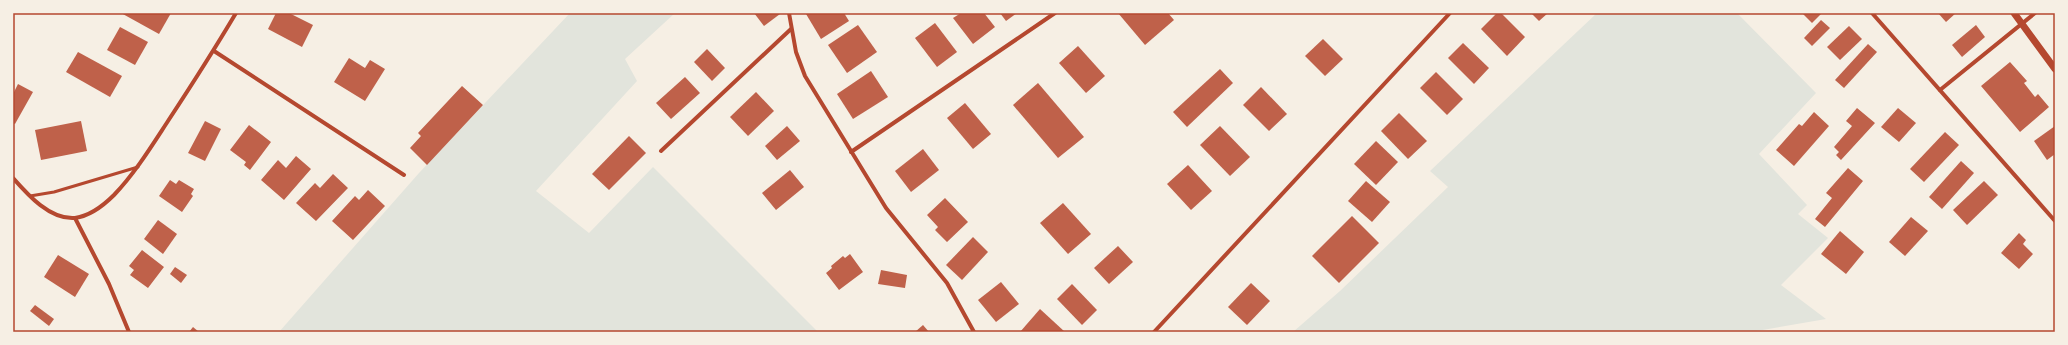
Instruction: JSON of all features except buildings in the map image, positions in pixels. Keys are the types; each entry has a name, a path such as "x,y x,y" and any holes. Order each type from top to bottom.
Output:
{"street":[{"path":"13,178 43,207 61,216 75,218 97,210 113,196 138,167 214,51 236,13"},
{"path":"789,13 796,52 805,76 851,152 897,223 916,243 947,283 974,332"},
{"path":"851,152 1055,13"},
{"path":"1154,332 1450,13"},
{"path":"1872,13 2055,221"},
{"path":"2014,13 2023,23 2055,69"},
{"path":"1940,90 2035,13"},
{"path":"661,151 791,29"},
{"path":"214,51 404,175"},
{"path":"75,218 108,284 129,332"}],"lane":[{"path":"30,196 54,192 138,167"}],"shaded area":[{"path":"570,13 675,13 625,59 637,81 536,191 589,233 653,167 818,332 279,332 419,173"},
{"path":"1597,13 1737,13 1816,93 1759,154 1807,205 1798,214 1828,238 1781,285 1826,319 1751,332 1293,332 1340,291 1448,187 1430,171"}]}
